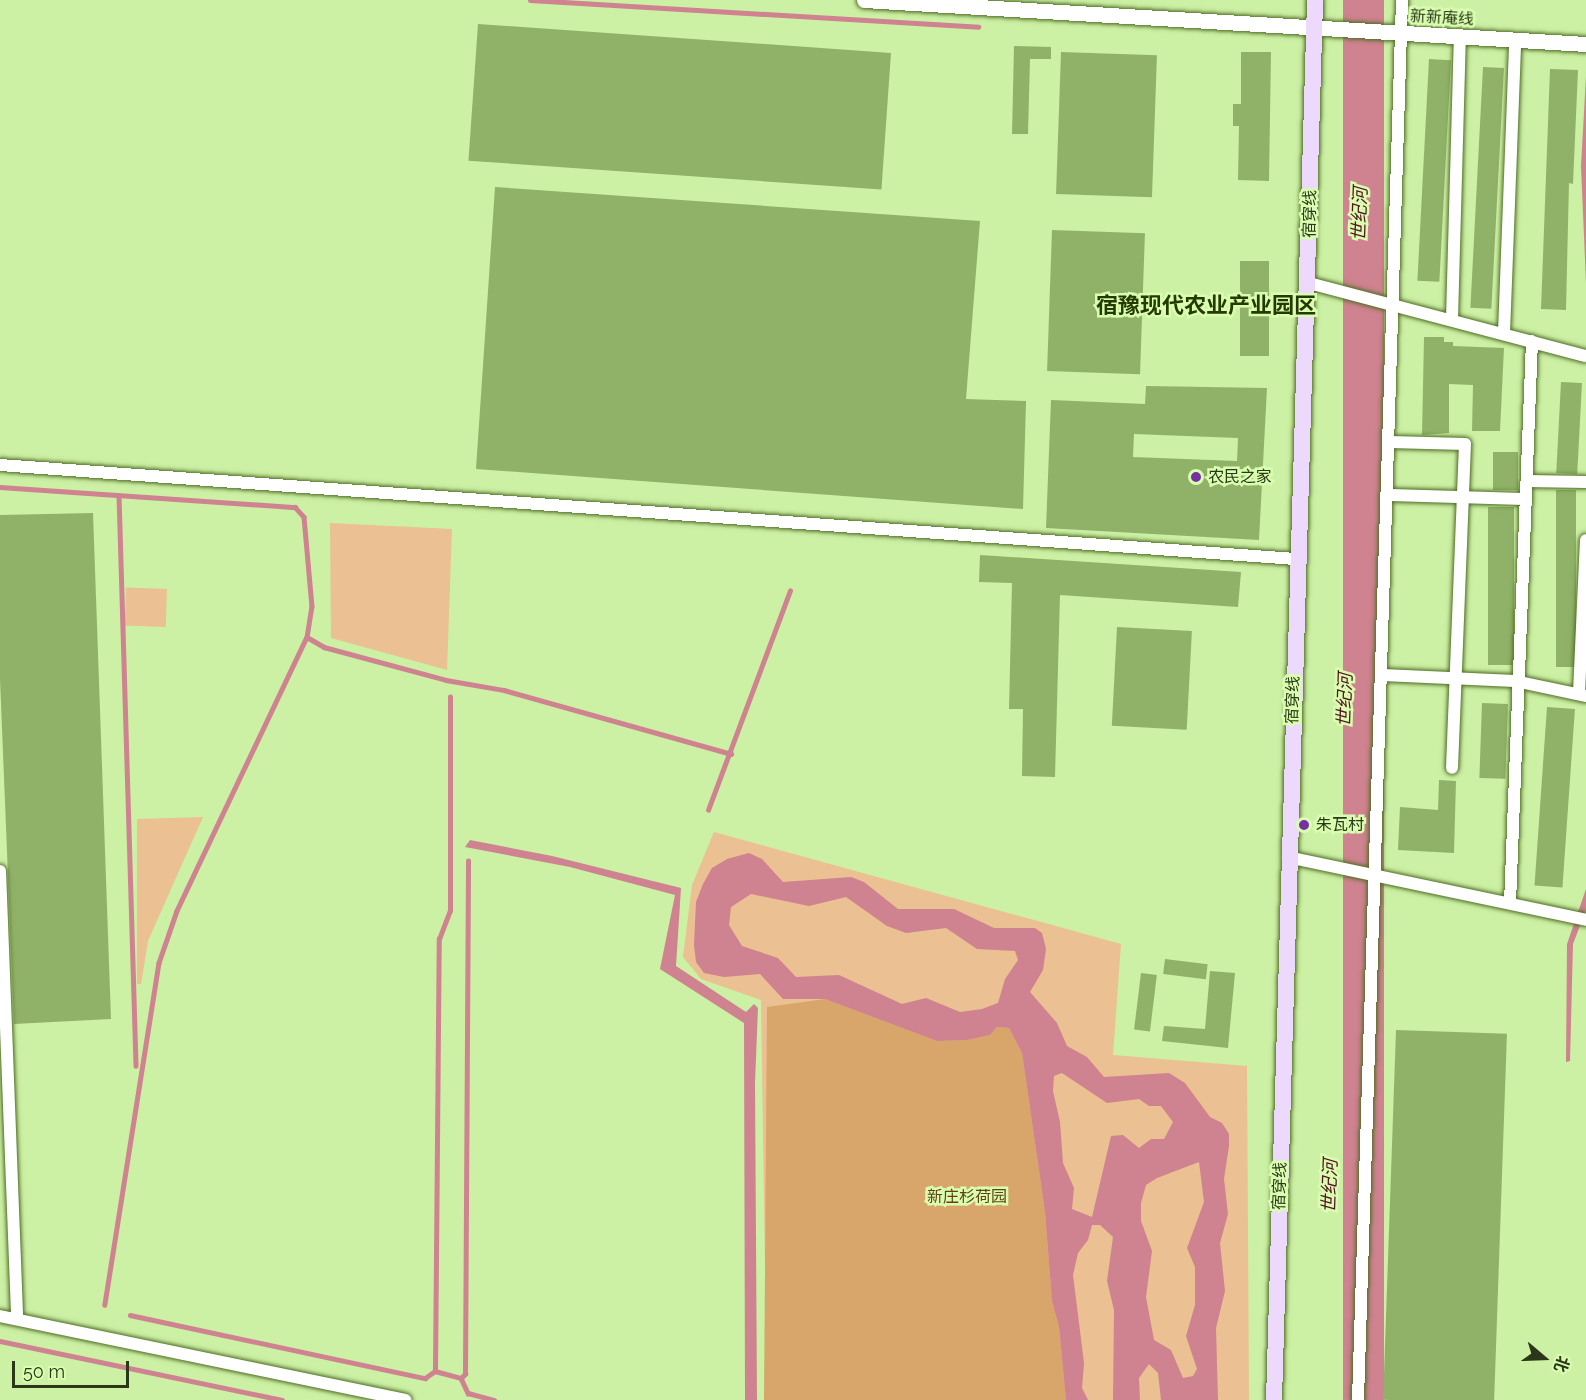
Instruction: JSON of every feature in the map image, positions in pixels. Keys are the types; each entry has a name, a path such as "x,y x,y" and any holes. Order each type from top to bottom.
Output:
{"main road":[{"name":"宿穿线","path":"1274,1400 1297,858 1296,559 1309,283 1315,0"}],"street":[{"name":"新新庵线","path":"864,0 1586,44"},
{"path":"1358,1400 1390,442 1389,304 1397,33 1402,0"},
{"path":"1452,319 1460,37"},
{"path":"1504,333 1515,40"},
{"path":"1309,283 1586,356"},
{"path":"1510,903 1532,341"},
{"path":"1390,442 1465,444 1452,768"},
{"path":"0,465 1296,559"},
{"path":"1527,481 1586,482"},
{"path":"1388,495 1526,499"},
{"path":"1383,675 1520,682 1582,694 1586,540"},
{"path":"1297,858 1586,920"},
{"path":"0,871 17,1319"},
{"path":"0,1316 405,1400"}],"green space":[{"path":"330,523 452,529 447,670 331,638"},
{"path":"126,588 167,589 166,627 125,626"},
{"path":"203,817 148,941 141,984 137,984 137,819"},
{"name":"新庄杉荷园","path":"714,832 1121,944 1113,1055 1247,1066 1249,1400 767,1400 761,1000 701,979 683,957 692,885"},
{"path":"825,999 937,1041 967,1040 990,1035 997,1027 1009,1028 1022,1053 1045,1212 1052,1301 1059,1327 1066,1400 764,1400 767,1007"}],"water":[{"name":"世纪河","path":"1343,0 1384,0 1384,1400 1343,1400"},
{"path":"1586,76 1586,283 1581,166"},
{"path":"470,840 552,856 681,888 676,966 746,1012 754,1004 758,1008 755,1083 757,1400 745,1400 744,1023 660,969 675,895 570,867 465,847"},
{"path":"749,853 762,859 783,882 851,877 864,882 898,909 954,909 994,928 1035,928 1042,933 1046,949 1043,970 1030,992 1057,1023 1067,1046 1087,1057 1104,1077 1169,1073 1185,1083 1210,1117 1222,1123 1229,1134 1229,1146 1224,1179 1228,1214 1220,1243 1225,1291 1216,1328 1218,1400 1161,1400 1158,1373 1149,1364 1139,1378 1140,1400 1113,1400 1114,1310 1107,1281 1113,1237 1100,1225 1092,1225 1088,1240 1078,1253 1073,1275 1084,1363 1082,1388 1088,1400 1066,1400 1059,1327 1052,1301 1045,1212 1022,1053 1009,1028 997,1027 990,1035 967,1040 937,1041 825,999 783,999 760,974 724,977 704,973 696,962 694,945 696,902 712,868 727,859","holes":["751,894 809,906 846,897 887,926 906,933 946,928 977,949 1015,951 1018,960 1005,979 998,1003 982,1009 960,1012 926,998 902,1004 839,975 796,977 778,958 742,946 729,925 731,907","1062,1073 1107,1103 1139,1099 1149,1106 1161,1106 1173,1122 1164,1139 1151,1139 1139,1148 1123,1135 1111,1136 1092,1217 1072,1209 1074,1188 1063,1163 1060,1122 1053,1091 1054,1076","1199,1162 1204,1202 1187,1248 1195,1267 1195,1305 1186,1336 1197,1369 1193,1376 1183,1378 1171,1350 1154,1340 1146,1297 1152,1251 1141,1221 1141,1203 1146,1185 1157,1178"]},
{"path":"1586,889 1586,910 1573,944 1570,1061 1566,1062 1567,944"}],"building":[{"path":"478,24 891,53 881,190 468,161"},
{"path":"1014,46 1051,47 1051,59 1030,59 1028,134 1012,134"},
{"path":"1061,52 1157,55 1152,197 1056,194"},
{"path":"1241,52 1271,52 1269,181 1238,180 1239,126 1233,126 1233,104 1241,104"},
{"path":"1429,59 1451,60 1439,282 1417,281"},
{"path":"1483,67 1504,68 1491,309 1470,308"},
{"path":"1550,69 1578,70 1573,184 1569,183 1566,310 1541,309"},
{"path":"495,187 980,221 966,399 1026,401 1023,509 476,469"},
{"path":"1052,230 1145,233 1140,374 1047,371"},
{"path":"1240,261 1269,261 1269,356 1240,356"},
{"path":"1424,337 1444,337 1444,342 1453,342 1453,346 1504,348 1500,431 1472,431 1473,385 1449,384 1449,433 1422,435"},
{"path":"1561,382 1582,383 1577,474 1556,473"},
{"path":"1146,386 1267,388 1259,540 1046,528 1051,400 1145,404","holes":["1134,434 1238,438 1237,461 1133,457"]},
{"path":"1493,452 1518,452 1518,490 1493,490"},
{"path":"1556,490 1576,490 1576,667 1556,667"},
{"path":"1488,507 1514,507 1514,665 1488,665"},
{"path":"93,513 111,1019 14,1024 0,679 0,515"},
{"path":"980,555 1241,572 1238,607 1060,595 1055,777 1022,776 1023,709 1009,709 1012,583 979,582"},
{"path":"1117,627 1192,631 1187,730 1112,726"},
{"path":"1482,703 1508,704 1505,779 1479,778"},
{"path":"1547,707 1575,709 1562,888 1535,886"},
{"path":"1439,780 1456,781 1454,853 1398,850 1400,807 1438,810"},
{"path":"1165,959 1208,964 1206,979 1163,974"},
{"path":"1210,971 1235,973 1228,1048 1162,1041 1164,1026 1205,1029"},
{"path":"1141,973 1157,975 1150,1032 1134,1030"},
{"path":"1396,1030 1507,1034 1494,1400 1383,1400"}],"waterway":[{"path":"530,0 978,27"},
{"path":"0,487 295,507 304,517 312,606 307,637 177,911 159,963 105,1305"},
{"path":"119,495 136,1066"},
{"path":"708,810 790,591"},
{"path":"307,637 324,647 446,680 504,690 731,754"},
{"path":"130,1315 425,1378 435,1371 439,939 450,911 450,697"},
{"path":"435,1371 461,1378 465,1374 468,861"},
{"path":"0,1341 282,1400"},
{"path":"461,1378 468,1393 494,1400"}],"place":[{"name":"农民之家","path":"1196,477"},
{"name":"朱瓦村","path":"1304,825"}],"district":[{"name":"宿豫现代农业产业园区","path":"1206,306"}]}
